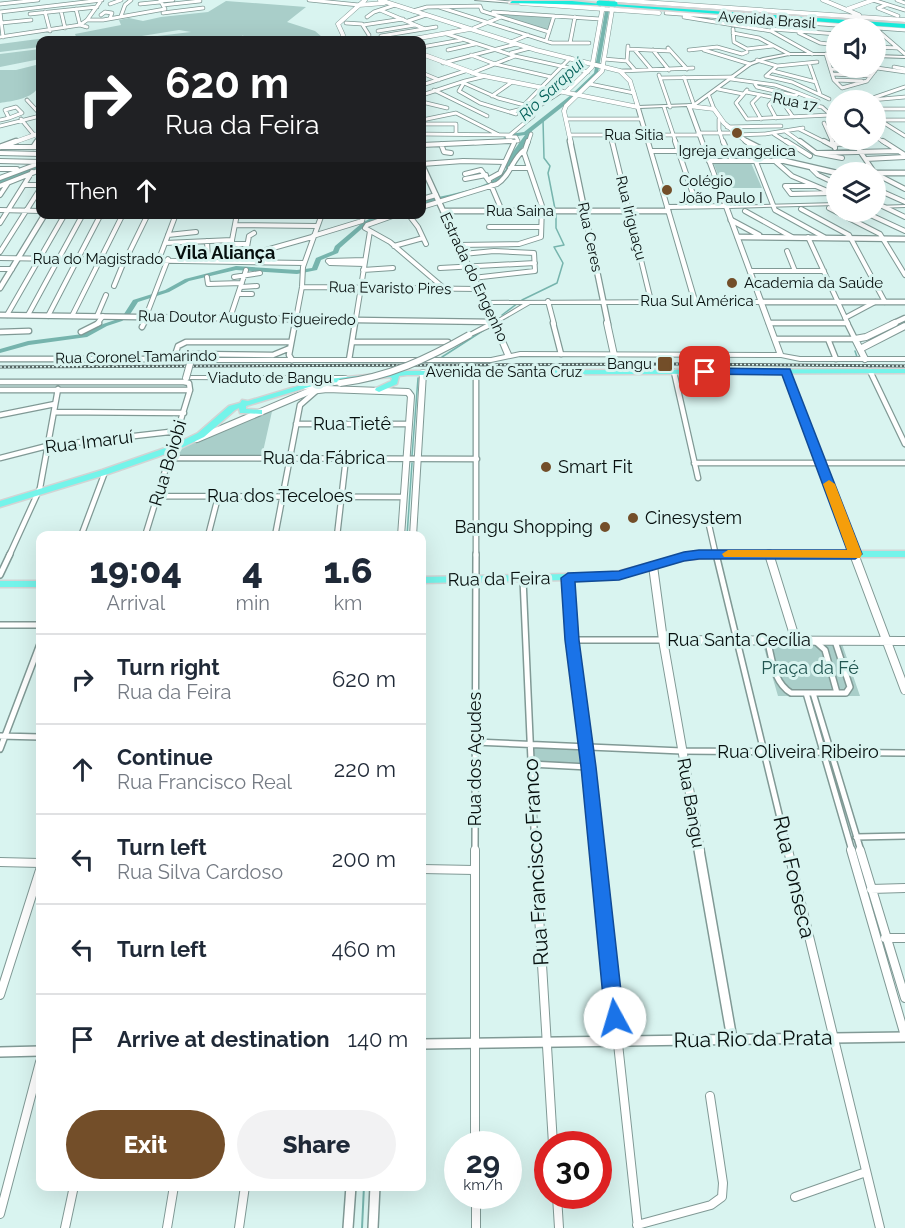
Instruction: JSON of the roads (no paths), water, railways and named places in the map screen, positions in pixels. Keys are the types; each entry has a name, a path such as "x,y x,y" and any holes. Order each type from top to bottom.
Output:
{"highway":[{"name":"Avenida Brasil","path":"536,0 577,2"},
{"name":"Avenida Brasil","path":"561,0 607,6 715,12 741,16 805,18"},
{"path":"568,0 577,2"},
{"path":"512,2 577,2"},
{"name":"Avenida Brasil","path":"607,6 753,13 904,27"},
{"path":"709,8 753,13"},
{"path":"662,13 715,12"},
{"path":"805,18 858,16"},
{"path":"805,18 825,24"}],"main road":[{"name":"Avenida Brasil","path":"477,0 512,2"},
{"path":"695,302 638,107 692,106 758,60 789,54 825,54"},
{"path":"886,56 905,56"},
{"path":"692,106 699,134 781,355"},
{"path":"886,204 905,204"},
{"path":"886,207 905,204"},
{"path":"727,208 826,206"},
{"path":"727,208 745,211 774,208 826,208"},
{"path":"484,302 527,302"},
{"name":"Rua Sul América","path":"494,322 527,302 761,302"},
{"name":"Viaduto de Bangu","path":"292,388 368,380 407,370 494,322"},
{"name":"Estrada do Engenho","path":"494,322 510,357"},
{"name":"Rua Coronel Tamarindo","path":"274,357 292,360 491,360 520,354 561,354 781,355 800,359 905,359"},
{"name":"Viaduto de Bangu","path":"274,357 191,360 186,378 348,378"},
{"name":"Avenida de Santa Cruz","path":"0,504 174,448 207,431 228,411 245,402 292,388 348,378 423,373 905,371"},
{"path":"379,390 394,382 396,377 390,374"},
{"path":"245,402 242,406 243,411 259,412"},
{"name":"Rua da Feira","path":"426,580 619,576 684,557 717,554 905,554"},
{"path":"0,584 36,584"}],"street":[{"path":"0,4 38,0"},
{"path":"49,0 51,7"},
{"path":"110,4 121,0"},
{"path":"121,16 125,5 131,0"},
{"path":"159,11 162,4 173,0"},
{"path":"309,0 328,3 380,1 472,29 511,45 516,44 618,70 693,68"},
{"path":"324,0 328,3"},
{"path":"823,0 848,9 858,16"},
{"path":"848,9 873,0 888,5 905,12 898,18 878,8 888,5"},
{"path":"897,0 905,3"},
{"path":"102,1 0,12 1,37 60,31 82,24 107,24"},
{"path":"82,24 102,1"},
{"path":"343,36 338,24 364,2"},
{"name":"Avenida Brasil","path":"512,2 607,6 662,13"},
{"name":"Avenida Brasil","path":"607,6 647,2 709,8 898,18 904,27 886,28"},
{"path":"139,13 140,6 200,3"},
{"path":"367,17 394,5"},
{"path":"544,13 548,5"},
{"path":"413,11 422,8 475,6 481,6 482,11"},
{"path":"607,6 600,19 594,64 571,93 564,108 566,120 641,119"},
{"path":"508,112 548,101 590,84 600,73 604,59 607,6"},
{"path":"30,14 97,7"},
{"path":"148,7 148,12"},
{"path":"156,7 159,11"},
{"path":"439,7 546,41 589,43"},
{"path":"132,12 136,16 203,8"},
{"path":"29,9 36,38"},
{"path":"76,9 82,24 87,27"},
{"path":"380,10 425,29"},
{"path":"61,11 65,28"},
{"path":"87,20 110,18 132,12 159,11"},
{"path":"482,11 544,13 554,16 600,19"},
{"path":"482,11 549,32"},
{"path":"45,12 50,31"},
{"path":"101,15 105,12 112,12 110,18"},
{"path":"662,13 732,25 826,33"},
{"path":"408,21 426,15"},
{"path":"546,41 554,16"},
{"name":"Avenida Brasil","path":"689,16 741,16 750,19 825,24"},
{"path":"741,16 741,26"},
{"path":"380,17 394,28"},
{"path":"426,37 472,29 501,17"},
{"path":"570,43 575,17"},
{"path":"346,23 363,25 403,19"},
{"path":"750,19 812,54"},
{"path":"1,23 31,20"},
{"path":"17,22 18,36"},
{"path":"378,31 417,24"},
{"path":"825,24 825,54"},
{"path":"363,25 369,36"},
{"path":"732,25 734,42 746,49 774,46"},
{"path":"381,36 436,27"},
{"path":"796,31 824,44"},
{"path":"42,32 44,36"},
{"path":"733,33 759,38 789,54"},
{"path":"447,34 515,56 588,72"},
{"path":"528,35 501,50 514,54 530,48"},
{"path":"426,46 463,39"},
{"path":"886,39 905,56"},
{"path":"438,44 459,58"},
{"path":"448,50 477,44"},
{"path":"443,63 516,44"},
{"path":"689,50 719,47 742,54"},
{"path":"886,47 898,48"},
{"path":"627,61 628,48 669,49 687,69"},
{"path":"634,49 651,69"},
{"path":"699,49 750,64"},
{"path":"652,50 669,70"},
{"path":"731,58 747,52"},
{"path":"471,55 495,64 551,77"},
{"path":"426,56 472,73 638,107 628,77 604,59"},
{"path":"472,73 515,56"},
{"path":"525,104 570,58"},
{"path":"604,59 627,61 634,69"},
{"path":"758,60 777,66 817,63"},
{"path":"809,63 820,94"},
{"path":"791,65 793,75"},
{"path":"755,84 764,79 777,66"},
{"path":"894,67 905,71"},
{"path":"886,69 905,71"},
{"path":"657,70 670,107"},
{"path":"426,84 465,71"},
{"path":"773,71 816,82"},
{"path":"426,75 439,80"},
{"path":"426,93 486,76"},
{"path":"684,77 692,106 714,109"},
{"path":"660,78 732,78 755,84 758,87 818,101"},
{"path":"834,80 839,87 848,88 869,78"},
{"path":"764,79 792,82 826,97"},
{"path":"764,79 796,96"},
{"path":"834,80 867,81"},
{"path":"426,135 512,134 532,117 530,107 525,104 492,96 464,82"},
{"path":"460,93 459,88 464,82"},
{"path":"492,96 512,82"},
{"path":"590,84 634,93"},
{"path":"476,89 486,86"},
{"path":"886,94 905,87"},
{"name":"Rua 17","path":"718,88 745,92 825,108 832,117 745,118 736,103 745,92"},
{"path":"435,90 487,116"},
{"path":"448,97 460,93 516,114 510,119"},
{"path":"760,95 752,104 761,119"},
{"path":"709,96 719,118 734,134 749,144 788,161 826,171"},
{"path":"775,98 769,105 776,118"},
{"path":"886,99 905,98"},
{"path":"27,100 36,110"},
{"path":"789,101 786,107 793,117"},
{"path":"426,102 447,108"},
{"path":"431,103 435,111"},
{"path":"806,104 804,110 809,117"},
{"path":"0,147 34,135 21,120 16,107 5,110 9,118"},
{"path":"663,107 697,207"},
{"path":"886,109 905,109"},
{"path":"426,119 456,113 499,135"},
{"path":"0,120 20,114"},
{"path":"0,126 36,116"},
{"path":"719,118 720,133 732,161"},
{"name":"Rua Ceres","path":"566,120 614,355"},
{"path":"886,120 905,120"},
{"path":"824,123 826,127"},
{"path":"426,124 456,124 456,134"},
{"path":"886,124 903,133"},
{"path":"727,127 781,126"},
{"path":"753,134 755,127"},
{"name":"Rua Sitia","path":"569,135 753,134 801,128 826,140"},
{"path":"785,131 816,153 842,158"},
{"path":"773,133 810,156"},
{"path":"465,179 502,180 513,159 524,150 531,134"},
{"path":"426,135 516,137 514,149 500,173 489,180 437,198 426,205"},
{"name":"Rua Iriguaçu","path":"610,135 651,301"},
{"path":"0,147 33,147 36,142"},
{"path":"426,145 516,142"},
{"path":"886,143 905,156"},
{"path":"441,144 444,152 451,153"},
{"path":"749,144 774,208 824,237"},
{"path":"458,245 533,242 541,237 543,211 524,150"},
{"path":"803,152 811,150"},
{"path":"652,151 679,151"},
{"path":"816,153 898,151"},
{"path":"862,152 868,162"},
{"path":"0,153 36,154"},
{"path":"866,159 905,156"},
{"path":"426,164 463,160 505,162"},
{"path":"0,161 36,162"},
{"path":"709,161 788,161"},
{"path":"776,162 788,174 826,191"},
{"path":"1,177 36,164"},
{"path":"510,168 529,168"},
{"path":"0,169 22,169"},
{"path":"812,169 826,179"},
{"path":"0,186 36,171"},
{"path":"465,174 482,171 489,180 502,211"},
{"path":"0,223 33,172"},
{"path":"886,173 905,174"},
{"name":"Estrada do Engenho","path":"426,175 494,322"},
{"path":"886,179 905,189"},
{"path":"0,195 9,182"},
{"path":"25,185 36,186"},
{"path":"814,186 785,186 791,194 826,193"},
{"path":"0,252 36,194"},
{"path":"886,194 905,204"},
{"path":"426,199 437,198"},
{"path":"668,208 727,208"},
{"name":"Rua Saina","path":"443,211 630,211 668,208"},
{"path":"886,208 905,217"},
{"path":"801,209 839,228 850,237 885,302"},
{"path":"0,210 36,211"},
{"path":"745,211 792,237"},
{"path":"0,288 42,219"},
{"path":"7,315 62,219"},
{"path":"28,315 80,219"},
{"path":"48,316 99,219"},
{"path":"72,316 120,219"},
{"path":"114,286 145,219"},
{"path":"159,259 174,219"},
{"path":"236,219 232,244 247,244"},
{"path":"292,360 289,355 304,265 320,219"},
{"path":"245,259 276,245 313,236 362,221 361,219"},
{"path":"349,360 369,237 367,225 384,219"},
{"path":"411,219 426,244"},
{"path":"731,220 761,237"},
{"path":"858,222 876,231 883,238 905,275"},
{"path":"886,222 905,231"},
{"path":"234,225 317,226"},
{"path":"489,227 540,227"},
{"path":"735,229 745,228"},
{"path":"368,229 394,246 445,289"},
{"path":"168,235 183,231 196,232"},
{"path":"245,259 249,236 254,234"},
{"path":"369,237 378,235"},
{"path":"738,237 905,238"},
{"path":"808,237 865,359"},
{"path":"394,246 423,238"},
{"path":"165,243 232,240"},
{"path":"207,241 208,260"},
{"path":"462,254 494,251 534,253 536,271 473,278"},
{"path":"787,251 795,271"},
{"name":"Rua do Magistrado","path":"0,258 245,259 304,265"},
{"path":"142,327 168,259"},
{"path":"364,265 330,263 328,261 393,268"},
{"path":"440,268 536,263"},
{"path":"0,269 12,269"},
{"path":"230,318 246,270"},
{"path":"750,271 824,271"},
{"path":"234,277 260,273"},
{"path":"207,280 224,280 241,285 257,286"},
{"name":"Rua Evaristo Pires","path":"302,287 479,289"},
{"path":"238,294 252,294"},
{"path":"81,332 99,323 106,295"},
{"path":"548,301 561,354"},
{"name":"Rua Sul América","path":"761,302 905,302"},
{"path":"769,323 846,320 875,303"},
{"name":"Rua Doutor Augusto Figueiredo","path":"0,315 494,322"},
{"path":"775,339 855,339 866,337 905,318"},
{"path":"860,349 905,326"},
{"path":"0,332 29,332"},
{"path":"895,332 905,333"},
{"path":"828,339 836,359"},
{"path":"174,358 178,345 183,342 291,342"},
{"path":"352,342 448,342"},
{"name":"Rua Coronel Tamarindo","path":"0,359 174,358 188,354 274,357 290,348"},
{"path":"870,371 905,444"},
{"path":"674,372 698,478"},
{"path":"786,372 822,463 905,690"},
{"path":"412,531 423,373"},
{"name":"Rua dos Açudes","path":"475,1131 476,373"},
{"path":"0,381 187,382 190,390 0,390"},
{"path":"0,575 38,492 58,390 62,382"},
{"path":"130,390 133,382"},
{"name":"Rua Boiobi","path":"146,531 171,458 190,390"},
{"path":"275,531 300,405 309,395 319,390"},
{"name":"Avenida de Santa Cruz","path":"192,440 300,393 319,390 401,390 410,393 409,424"},
{"path":"286,399 297,401 300,405"},
{"path":"0,415 55,404"},
{"path":"54,412 183,413"},
{"name":"Rua Tietê","path":"296,424 409,424"},
{"path":"400,531 409,424"},
{"name":"Rua Imaruí","path":"0,458 47,446 178,431"},
{"name":"Rua da Fábrica","path":"171,458 477,459"},
{"path":"338,531 346,458"},
{"path":"694,463 905,462"},
{"path":"83,531 105,472"},
{"name":"Rua dos Teceloes","path":"157,496 403,497"},
{"path":"209,531 218,497"},
{"name":"Rua Fonseca","path":"709,525 879,1227"},
{"path":"769,554 796,640"},
{"name":"Rua Bangu","path":"653,566 663,640 732,1040"},
{"path":"568,578 572,640 586,747 637,1226 711,1205 723,1196 710,1096"},
{"name":"Rua Francisco Franco","path":"523,579 530,764 552,1131"},
{"path":"0,625 36,625"},
{"name":"Rua Santa Cecília","path":"572,640 905,641"},
{"path":"813,640 825,650 837,693"},
{"path":"776,641 769,647 778,682 785,690 791,693 846,693 850,687 835,641"},
{"path":"0,749 2,736 36,654"},
{"path":"810,693 873,889 905,998"},
{"path":"2,736 36,737"},
{"name":"Rua Oliveira Ribeiro","path":"475,742 682,751 905,753"},
{"path":"828,753 848,837 905,1037"},
{"path":"530,764 588,767"},
{"path":"848,837 905,836"},
{"path":"0,862 36,863"},
{"path":"426,869 474,870"},
{"path":"0,995 36,882"},
{"path":"864,889 905,888"},
{"path":"878,938 905,938"},
{"name":"Rua Rio da Prata","path":"426,1044 905,1037"},
{"path":"0,1052 36,1051"},
{"path":"0,1214 36,1077"},
{"path":"795,1197 866,1172"},
{"path":"65,1228 73,1191"},
{"path":"167,1228 173,1191"},
{"path":"239,1228 244,1191"},
{"path":"348,1228 351,1191"},
{"path":"373,1228 375,1191"},
{"path":"476,1209 476,1228"},
{"path":"558,1209 559,1228"}],"waterway":[{"name":"Rio Sarapuí","path":"505,136 526,133 573,96 596,73 609,0"},
{"path":"543,120 544,158 550,166 548,173 555,209"},
{"path":"426,202 484,186 504,176 509,169 507,164 526,139 529,131"},
{"name":"Rio Sarapuí","path":"0,182 36,168"},
{"path":"502,315 522,300 557,283 563,263 554,247 564,245 556,228 556,213"},
{"path":"0,351 28,343 85,336 120,320 127,315 135,301 167,291 187,280 236,268 297,272 315,269 318,259 336,252 337,247 372,219"},
{"path":"873,339 905,322"},
{"path":"442,357 484,330"},
{"path":"855,351 857,357"},
{"path":"412,456 418,378"},
{"path":"407,531 412,463"},
{"path":"362,1228 364,1191"}],"railway":[{"path":"0,367 677,364 905,366"}],"place":[{"name":"Igreja evangelica","path":"737,133"},
{"name":"Colégio João Paulo I","path":"667,190"},
{"name":"Academia da Saúde","path":"732,283"},
{"name":"Bangu","path":"665,364"},
{"name":"Smart Fit","path":"546,467"},
{"name":"Cinesystem","path":"633,518"},
{"name":"Bangu Shopping","path":"605,527"}],"district":[{"name":"Vila Aliança","path":"225,253"}],"park label":[{"name":"Praça da Fé","path":"810,668"}]}
